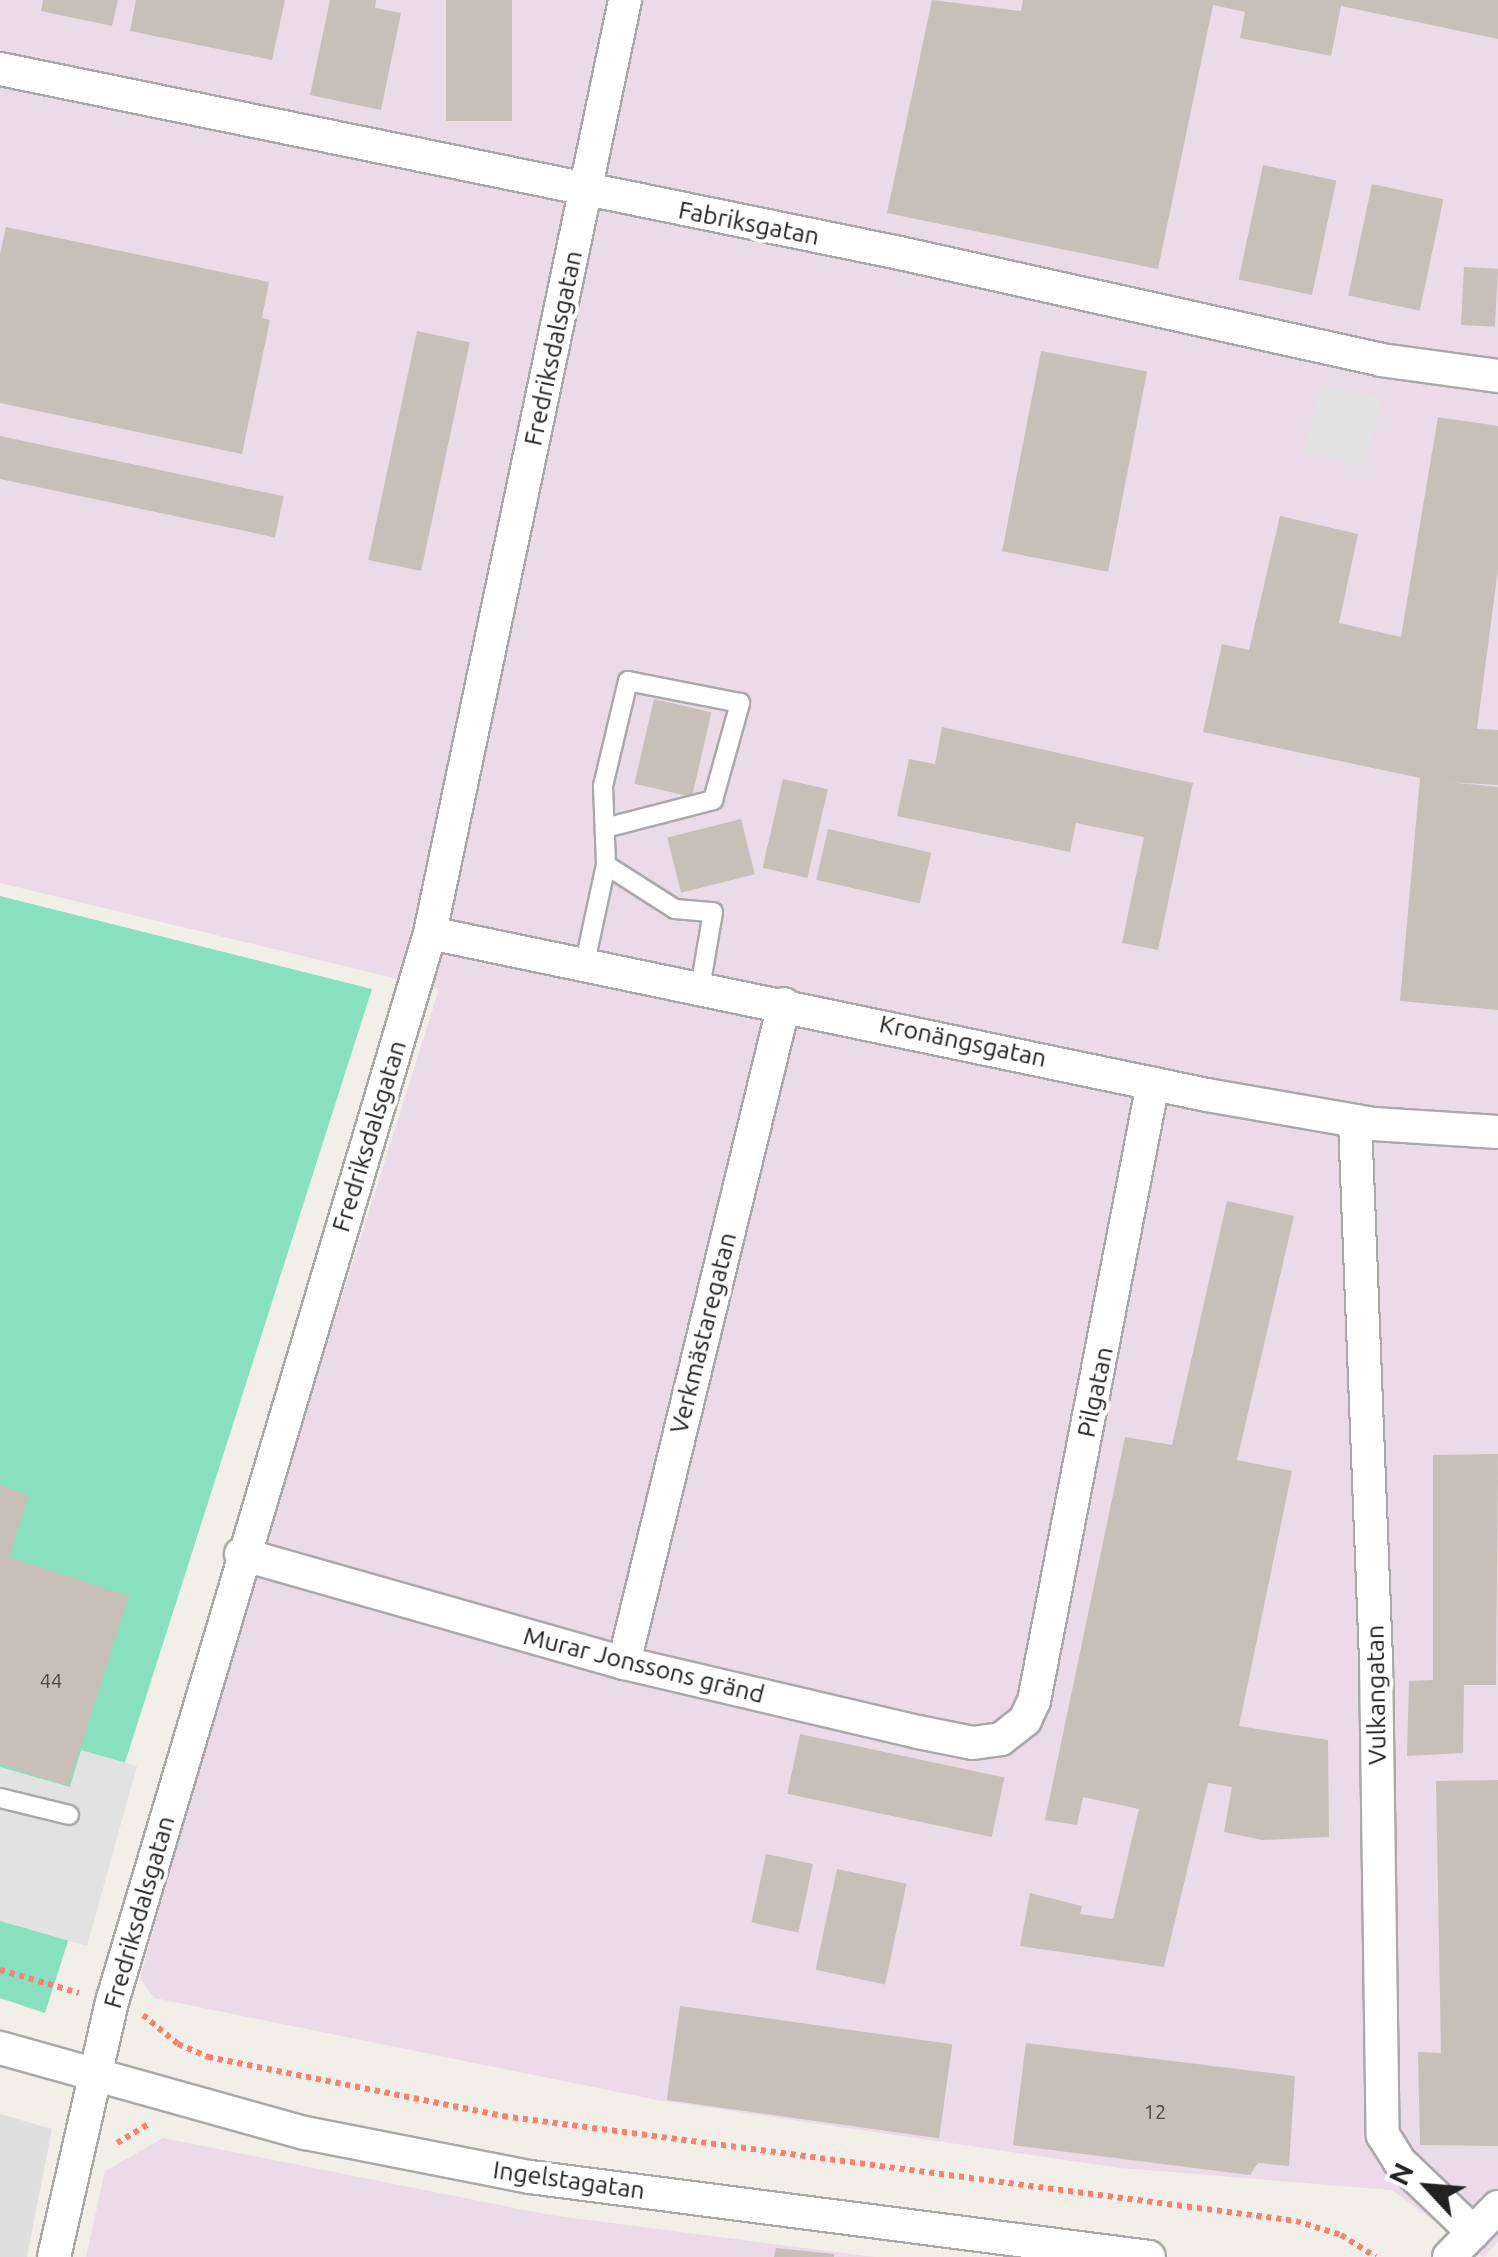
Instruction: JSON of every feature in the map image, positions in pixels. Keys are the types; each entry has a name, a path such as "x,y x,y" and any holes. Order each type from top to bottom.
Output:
{"street":[{"name":"Fredriksdalsgatan","path":"54,2257 112,2002 241,1554 430,933 625,0"},
{"name":"Fabriksgatan","path":"0,69 1381,360 1498,376"},
{"name":"Kronängsgatan","path":"430,933 1153,1083 1356,1121 1498,1132"},
{"name":"Verkmästaregatan","path":"624,1662 784,1004"},
{"name":"Pilgatan","path":"1034,1701 1153,1083"},
{"name":"Vulkangatan","path":"1356,1121 1376,1660 1383,2135 1399,2161 1473,2232"},
{"name":"Murar Jonssons gränd","path":"241,1554 624,1662 973,1742 1001,1739 1025,1720 1034,1701"},
{"name":"Ingelstagatan","path":"0,2048 96,2079 305,2132 530,2176 1149,2257"},
{"path":"1449,2257 1498,2207"}],"lane":[{"path":"584,962 606,865 603,786 628,681 740,704 712,800 605,828"},
{"path":"606,865 675,909 714,912 700,988"},
{"path":"0,1798 69,1815"}],"path":[{"path":"0,1970 112,2002 157,2021 178,2044 208,2057 503,2116 1296,2221 1340,2234 1376,2257"}],"shaded area":[{"path":"0,0 1498,0 1498,2242 1483,2257 1392,2190 1120,2168 657,2100 154,1998 140,1978 238,1626 439,989 0,883"},
{"path":"1320,384 1381,398 1366,466 1304,452"},
{"path":"81,1750 137,1766 87,1946 0,1921 0,1767 70,1787"},
{"path":"0,2114 52,2129 27,2257 0,2257"},
{"path":"163,2138 550,2215 874,2257 86,2257 105,2171"}],"green space":[{"path":"0,896 372,989 45,2013 0,1998"}],"building":[{"path":"43,0 118,0 112,26 41,11"},
{"path":"136,0 285,0 272,60 130,31"},
{"path":"330,0 376,0 375,8 401,13 381,110 310,95"},
{"path":"446,0 512,0 512,121 446,121"},
{"path":"932,0 1021,11 1023,0 1498,0 1498,39 1341,6 1331,56 1240,38 1245,12 1213,5 1158,269 887,213"},
{"path":"1263,165 1336,181 1312,295 1239,279"},
{"path":"1372,184 1443,199 1420,311 1348,296"},
{"path":"6,227 269,282 262,318 270,320 242,454 0,403 0,254"},
{"path":"1464,267 1498,269 1495,327 1461,325"},
{"path":"417,331 470,342 421,571 368,560"},
{"path":"1041,351 1147,372 1108,572 1002,551"},
{"path":"1438,417 1498,426 1498,569 1477,729 1498,730 1498,785 1448,782 1498,787 1498,1010 1400,1001 1420,778 1203,732 1222,644 1249,650 1280,516 1358,534 1339,623 1401,637"},
{"path":"0,436 284,496 275,537 0,479"},
{"path":"654,699 711,712 692,797 634,784"},
{"path":"942,727 1193,783 1158,950 1122,943 1144,837 1076,823 1070,852 897,816 909,759 935,764"},
{"path":"783,779 828,789 807,878 763,868"},
{"path":"741,819 755,874 681,893 667,837"},
{"path":"828,829 931,853 920,904 816,880"},
{"path":"1227,1201 1294,1216 1237,1460 1292,1471 1239,1726 1328,1740 1329,1837 1262,1840 1224,1832 1232,1787 1208,1783 1164,1967 1020,1946 1030,1893 1082,1906 1080,1914 1113,1919 1139,1809 1083,1797 1077,1825 1045,1820 1125,1437 1172,1445"},
{"path":"1498,1454 1496,1685 1464,1685 1463,1753 1407,1756 1409,1681 1433,1680 1433,1455"},
{"path":"0,1485 29,1495 9,1557 129,1596 68,1786 0,1764"},
{"path":"800,1734 1004,1777 992,1837 787,1794"},
{"path":"1498,1780 1498,2146 1420,2145 1418,2052 1441,2053 1436,1781"},
{"path":"766,1854 813,1864 798,1932 751,1922"},
{"path":"837,1869 906,1884 885,1985 816,1970"},
{"path":"680,2006 952,2044 939,2138 667,2100"},
{"path":"1026,2043 1295,2076 1289,2166 1258,2163 1250,2175 1013,2145"},
{"path":"776,2248 834,2254 834,2257 774,2257"}]}
